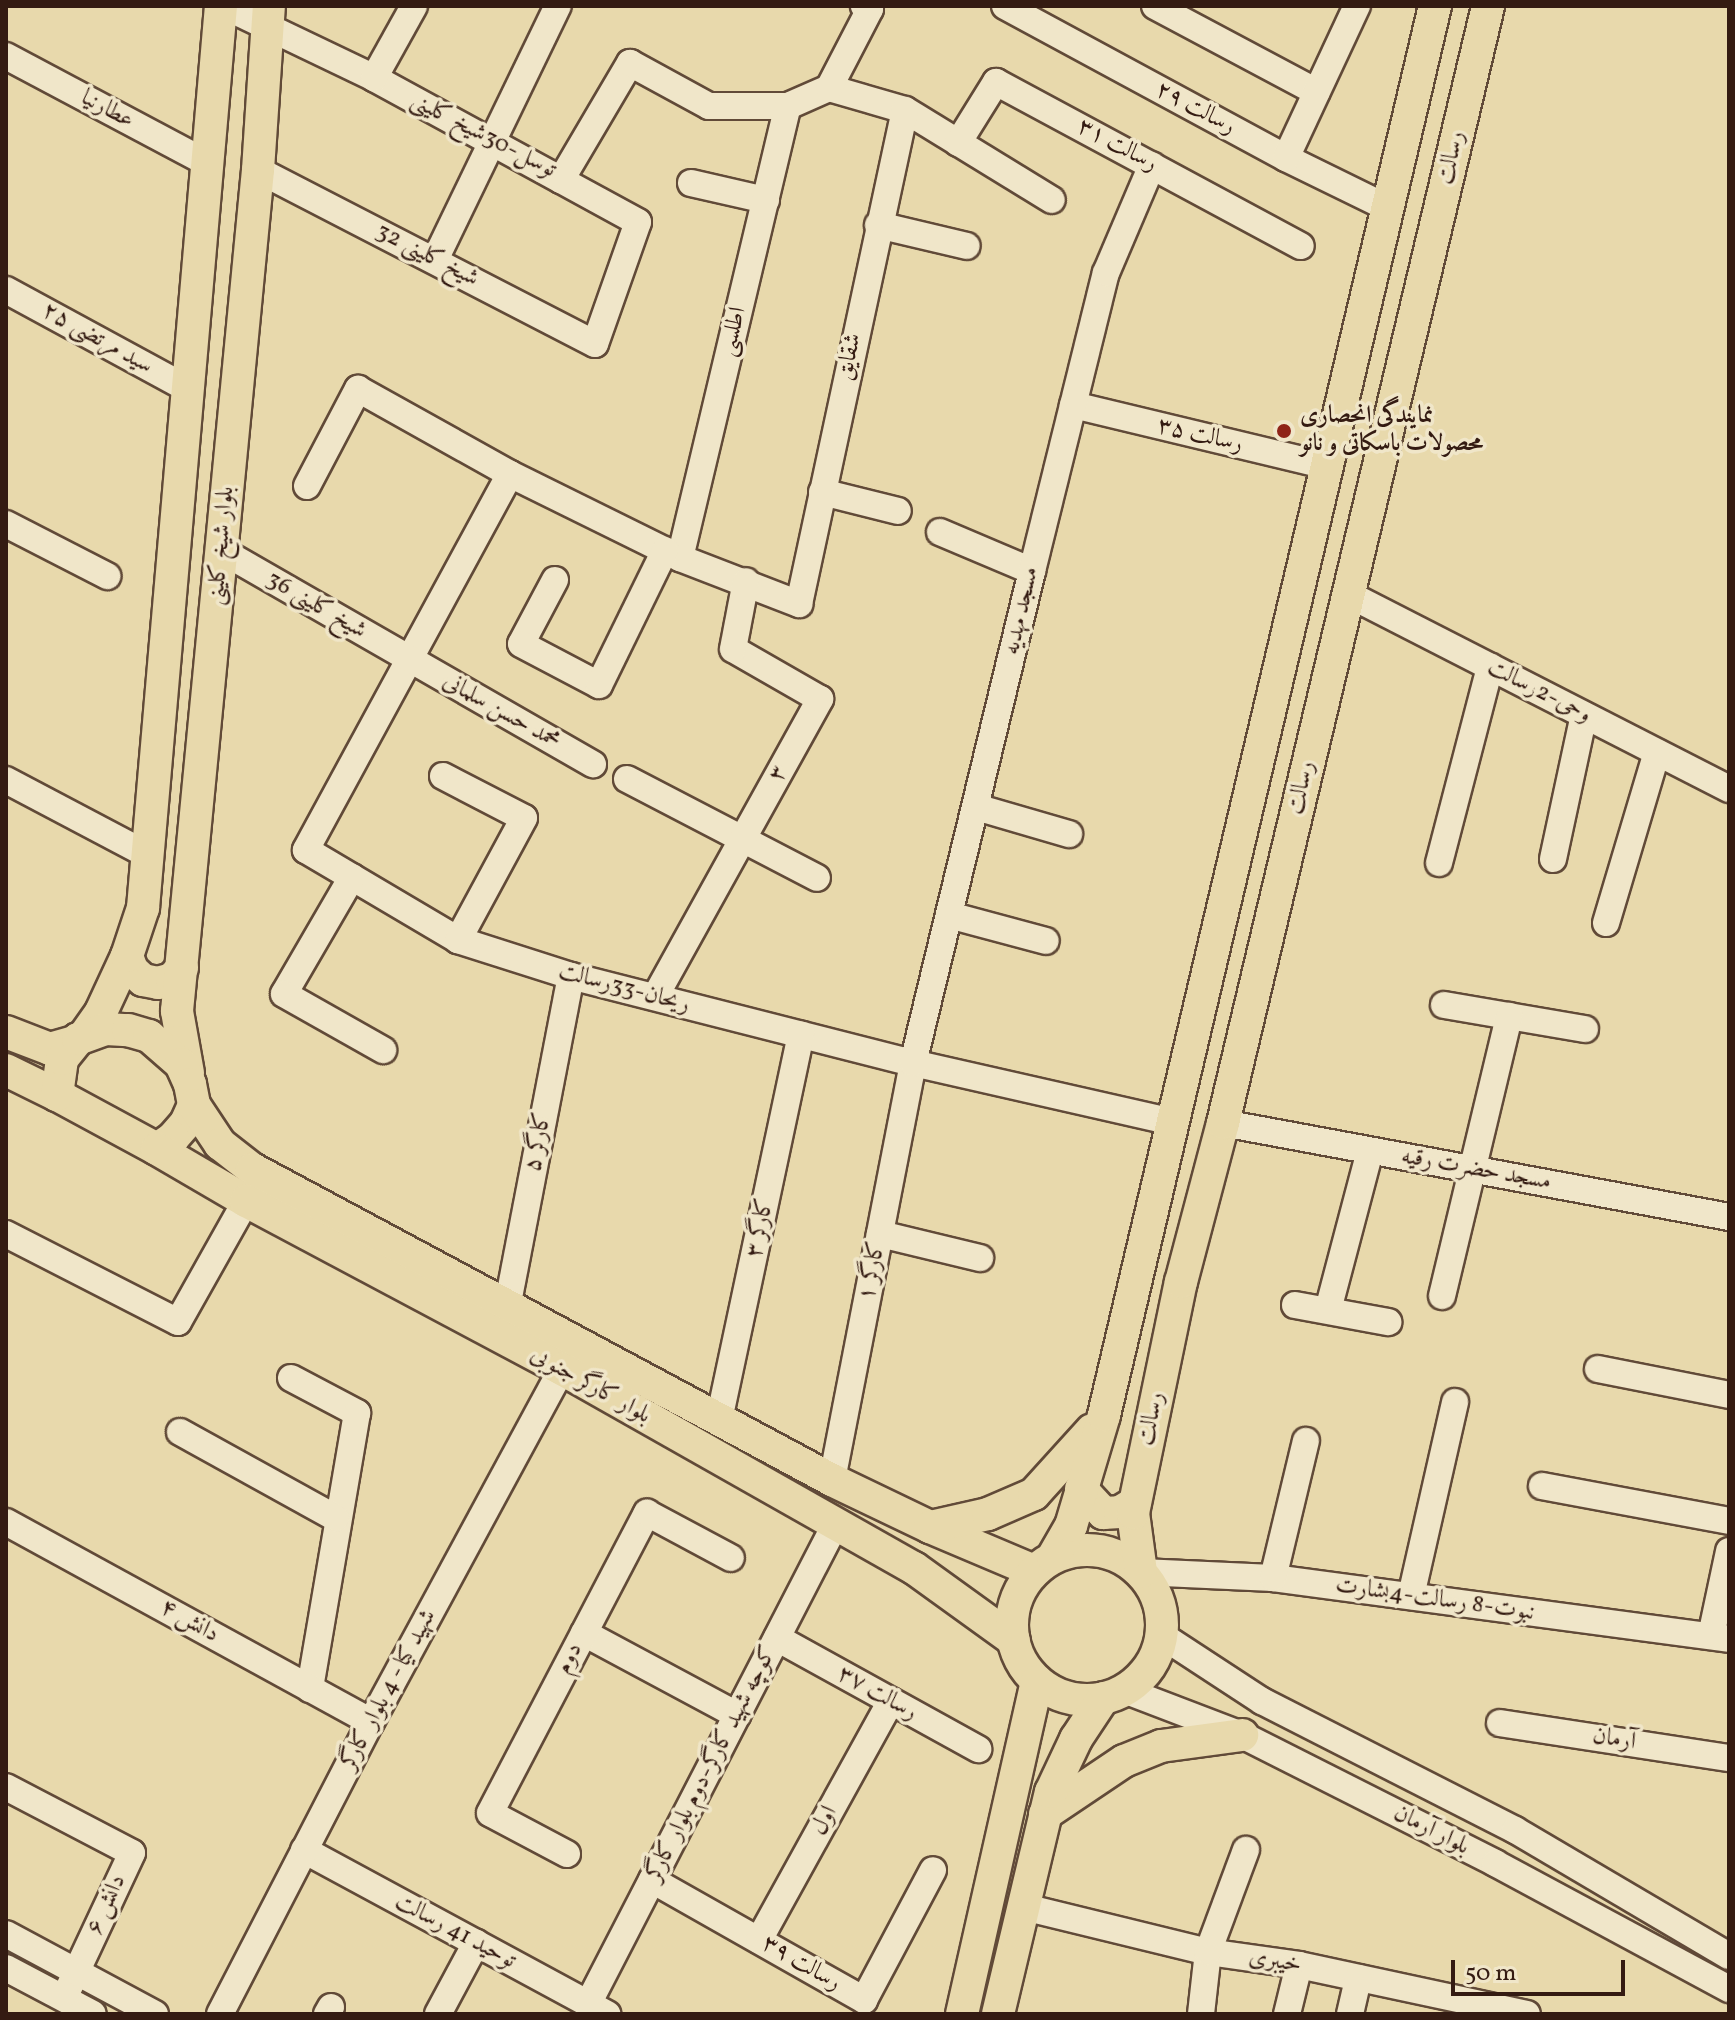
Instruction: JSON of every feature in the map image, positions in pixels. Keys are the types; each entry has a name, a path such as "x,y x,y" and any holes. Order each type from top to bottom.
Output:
{"main road":[{"name":"بلوار شیخ کلینی","path":"78,1039 101,1012 127,956 143,908 222,6"},
{"name":"رسالت","path":"1043,1564 1071,1526 1104,1415 1435,6"},
{"name":"رسالت","path":"1141,1572 1133,1513 1181,1282 1223,1123 1488,6"},
{"name":"بلوار شیخ کلینی","path":"192,1095 177,1011 258,170 268,15"},
{"path":"127,956 132,970 143,980 158,983 172,979 182,968"},
{"path":"6,1032 50,1049 106,1029 128,1030 149,1036 181,1064 192,1095 186,1123 157,1149 6,1070"},
{"path":"57,1095 62,1059 78,1039"},
{"name":"بلوار کارگر جنوبی","path":"192,1095 220,1144 252,1169 832,1480 930,1527 1043,1564"},
{"name":"بلوار کارگر جنوبی","path":"157,1149 246,1201 562,1369 836,1523 914,1568 1014,1640"},
{"path":"930,1527 988,1514 1034,1494 1074,1455 1104,1415"},
{"path":"1081,1489 1103,1513 1120,1512 1135,1503"},
{"path":"998,2014 1051,1792 1076,1739 1113,1694 1149,1666 1161,1635 1161,1613 1155,1591 1141,1572 1100,1550 1076,1550 1043,1564 1019,1591 1012,1615 1014,1640 1022,1662 1037,1681 1068,1696 1113,1694"},
{"path":"962,2014 1037,1681"},
{"path":"1045,1814 1124,1761 1161,1746 1242,1735"}],"street":[{"name":"توسل-30شیخ کلینی","path":"222,6 268,15 374,78 561,180 630,63 709,106 788,106 829,88"},
{"path":"374,78 414,6"},
{"path":"435,260 558,6"},
{"path":"864,6 870,9 829,88 905,110 1052,200"},
{"name":"رسالت ۲۹","path":"1005,6 1286,158 1388,208"},
{"path":"1155,6 1317,92"},
{"path":"1286,158 1357,6"},
{"name":"عطارنیا","path":"6,56 207,163"},
{"name":"رسالت ۳۱","path":"958,143 996,82 1301,246"},
{"name":"اطلسی","path":"555,580 521,644 599,685 672,554 788,106"},
{"name":"شقایق","path":"746,581 799,604 905,110"},
{"name":"مسجد مهدیه","path":"913,1063 1106,273 1152,165"},
{"name":"شیخ کلینی 32","path":"258,170 595,344 638,222 561,180"},
{"path":"691,183 766,200"},
{"path":"878,225 967,246"},
{"name":"۲۵ سید مرتضی","path":"6,290 188,389"},
{"path":"307,486 358,389 510,474 672,554 746,581"},
{"name":"رسالت ۳۵","path":"1073,405 1327,466"},
{"path":"409,660 510,474"},
{"path":"822,492 898,511"},
{"path":"6,524 107,576"},
{"path":"940,532 1032,571"},
{"name":"شیخ کلینی 36","path":"222,551 409,660"},
{"name":"۳","path":"655,997 820,699 733,649 746,581"},
{"name":"وحی-2رسالت","path":"1348,594 1729,789"},
{"name":"ریحان-33رسالت","path":"409,660 306,850 458,940 571,976 913,1063 1173,1122"},
{"name":"محمد حسن سلمانی","path":"409,660 593,764"},
{"path":"1439,863 1490,667"},
{"path":"1553,859 1584,715"},
{"path":"1606,923 1657,752"},
{"path":"443,776 524,818 458,940"},
{"path":"627,779 817,878"},
{"path":"6,780 148,855"},
{"path":"976,807 1069,834"},
{"path":"352,877 284,994 383,1050"},
{"path":"949,915 1046,941"},
{"name":"کارگر ۵","path":"507,1308 571,976"},
{"path":"1444,1005 1585,1029"},
{"path":"1442,1296 1509,1016"},
{"name":"کارگر ۳","path":"719,1420 801,1035"},
{"name":"کارگر ۱","path":"832,1480 913,1063"},
{"name":"مسجد حضرت رقیه","path":"1223,1123 1729,1217"},
{"path":"1328,1310 1370,1151"},
{"path":"6,1234 178,1322 246,1201"},
{"path":"880,1234 980,1258"},
{"path":"1295,1305 1388,1322"},
{"name":"شهید کیا - 4 بلوار کارگر","path":"220,2014 371,1722 562,1369"},
{"path":"1598,1369 1729,1395"},
{"path":"291,1378 357,1413 336,1518 310,1689"},
{"path":"1411,1596 1455,1402"},
{"path":"180,1432 336,1518"},
{"path":"1273,1578 1306,1441"},
{"path":"1542,1486 1729,1521"},
{"name":"دوم","path":"567,1854 490,1813 647,1513 731,1558"},
{"name":"دانش ۴","path":"6,1522 371,1722"},
{"name":"کوچه شهید کارگر-دوم بلوار کارگر","path":"597,2009 652,1880 836,1523"},
{"path":"1720,1637 1729,1551"},
{"name":"نبوت-8 رسالت-4بشارت","path":"1141,1572 1273,1578 1720,1637"},
{"path":"584,1633 737,1715"},
{"name":"بلوار آرمان","path":"1161,1635 1262,1701 1515,1830 1729,1956"},
{"name":"رسالت ۳۷","path":"777,1638 978,1749"},
{"name":"بلوار آرمان","path":"1113,1694 1242,1735 1495,1863 1729,1989"},
{"name":"اول","path":"759,1940 891,1701"},
{"name":"آرمان","path":"1500,1723 1729,1758"},
{"name":"دانش ۶","path":"6,1787 132,1853 64,1998"},
{"name":"توحید 41 رسالت","path":"304,1850 597,2009"},
{"path":"1201,2014 1208,1952 1246,1850"},
{"name":"رسالت ۳۹","path":"652,1880 864,2000 933,1870"},
{"name":"خیبری","path":"1024,1907 1208,1952 1299,1965 1527,2014"},
{"path":"6,1934 155,2014"},
{"path":"438,2014 476,1943"},
{"path":"1287,2014 1299,1965"},
{"path":"6,1968 93,2014"},
{"path":"1350,2014 1358,1978"}],"place":[{"name":"نمایندگی انحصاری محصولات باسکاتی و نانو","path":"1284,431"}]}
